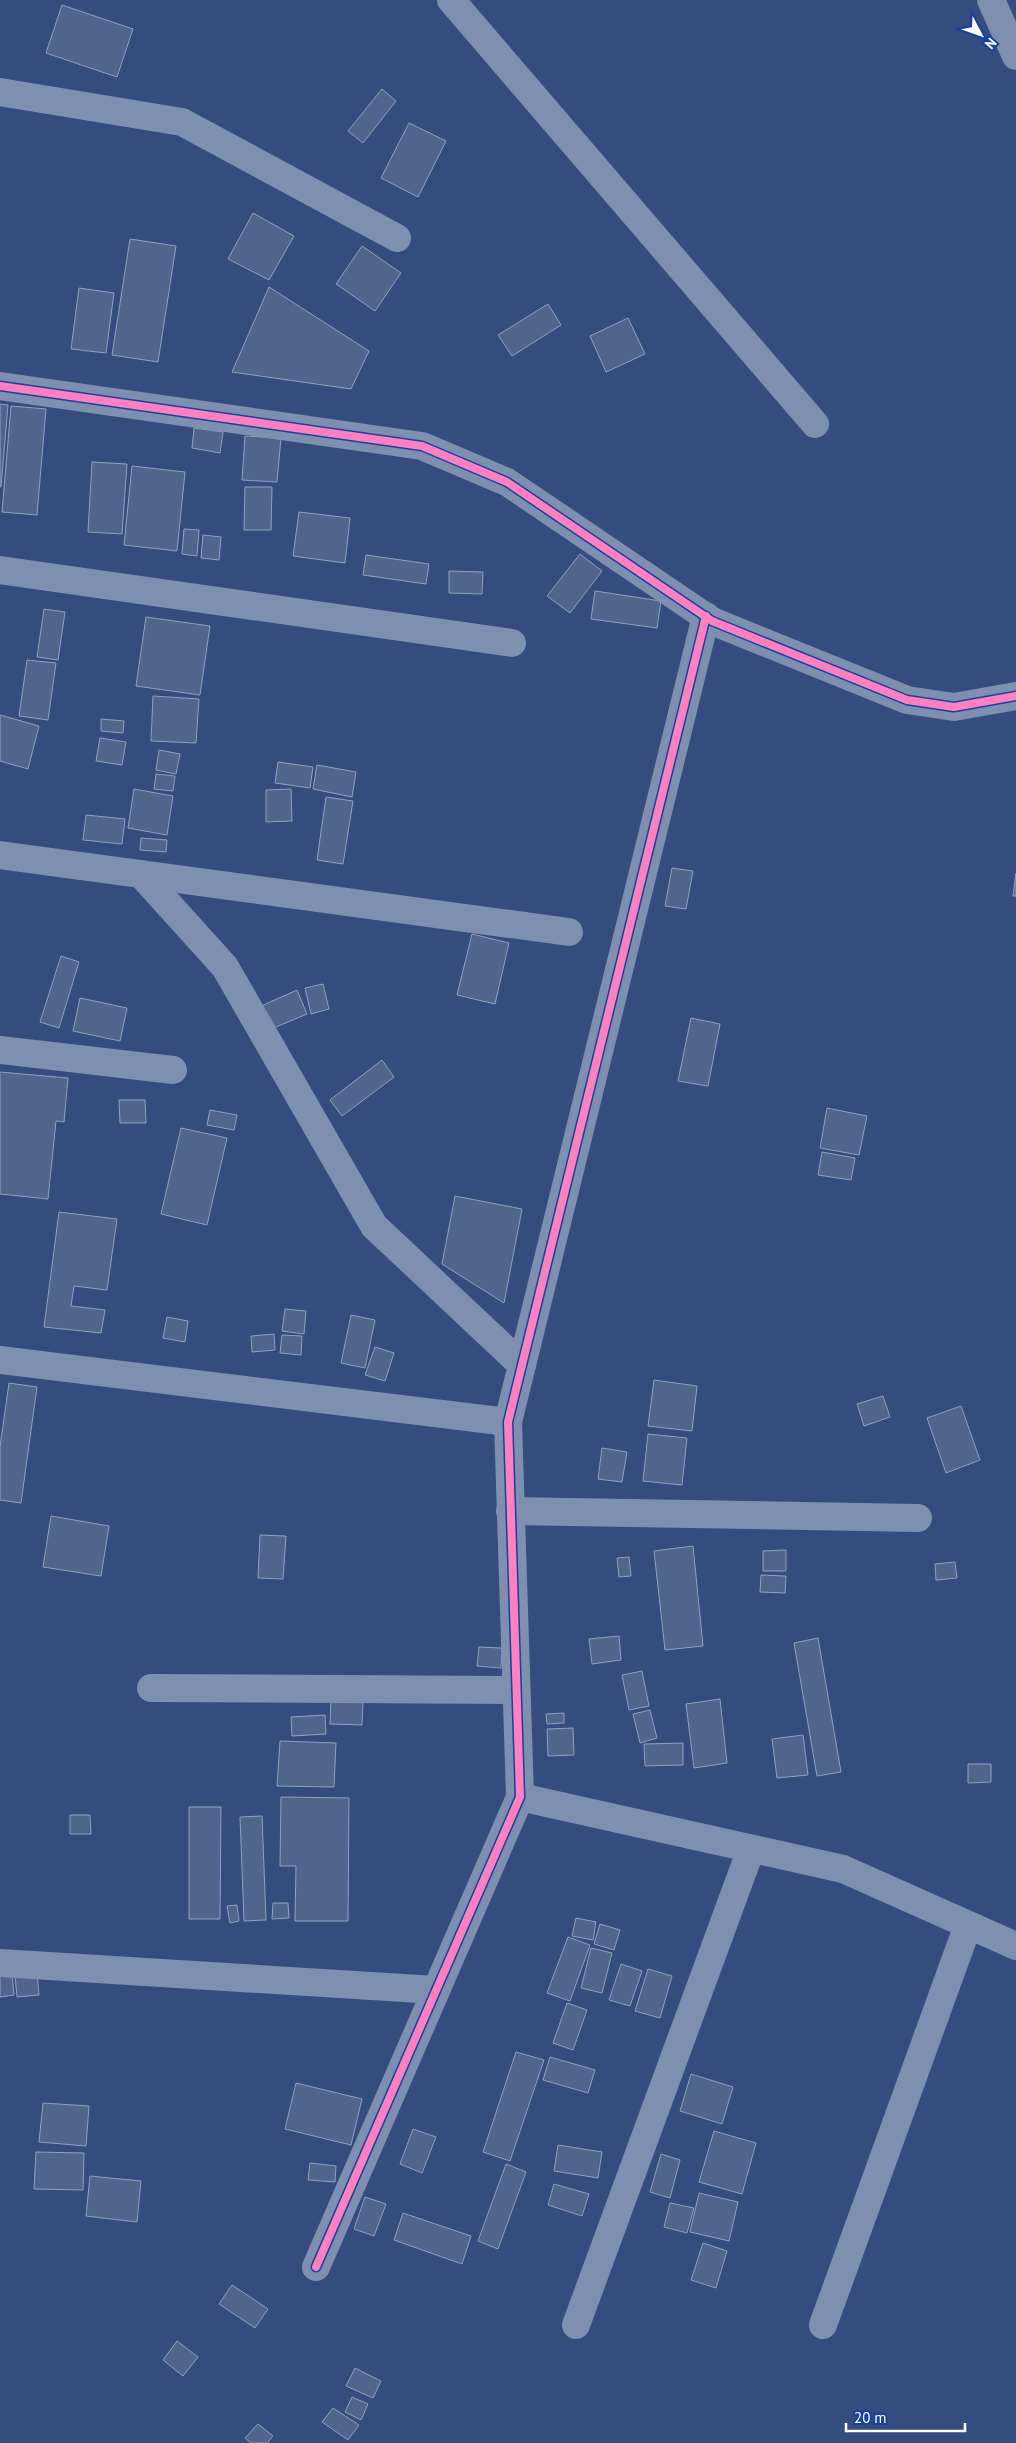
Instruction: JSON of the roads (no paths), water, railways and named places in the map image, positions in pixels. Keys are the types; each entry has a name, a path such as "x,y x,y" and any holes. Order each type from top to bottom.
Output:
{"street":[{"path":"451,0 815,424"},
{"path":"991,0 1016,56"},
{"path":"0,92 182,122 397,238"},
{"path":"0,386 422,446 507,482 712,621 907,700 954,707 1016,696"},
{"path":"0,570 512,643"},
{"path":"316,2267 520,1797 508,1422 706,616"},
{"path":"0,855 569,932"},
{"path":"141,874 225,966 374,1226 522,1365"},
{"path":"0,1050 173,1070"},
{"path":"0,1360 508,1422"},
{"path":"510,1511 918,1518"},
{"path":"151,1688 516,1690"},
{"path":"520,1797 843,1869 1016,1946"},
{"path":"576,2325 751,1849"},
{"path":"823,2325 968,1925"},
{"path":"0,1963 436,1990"}]}
